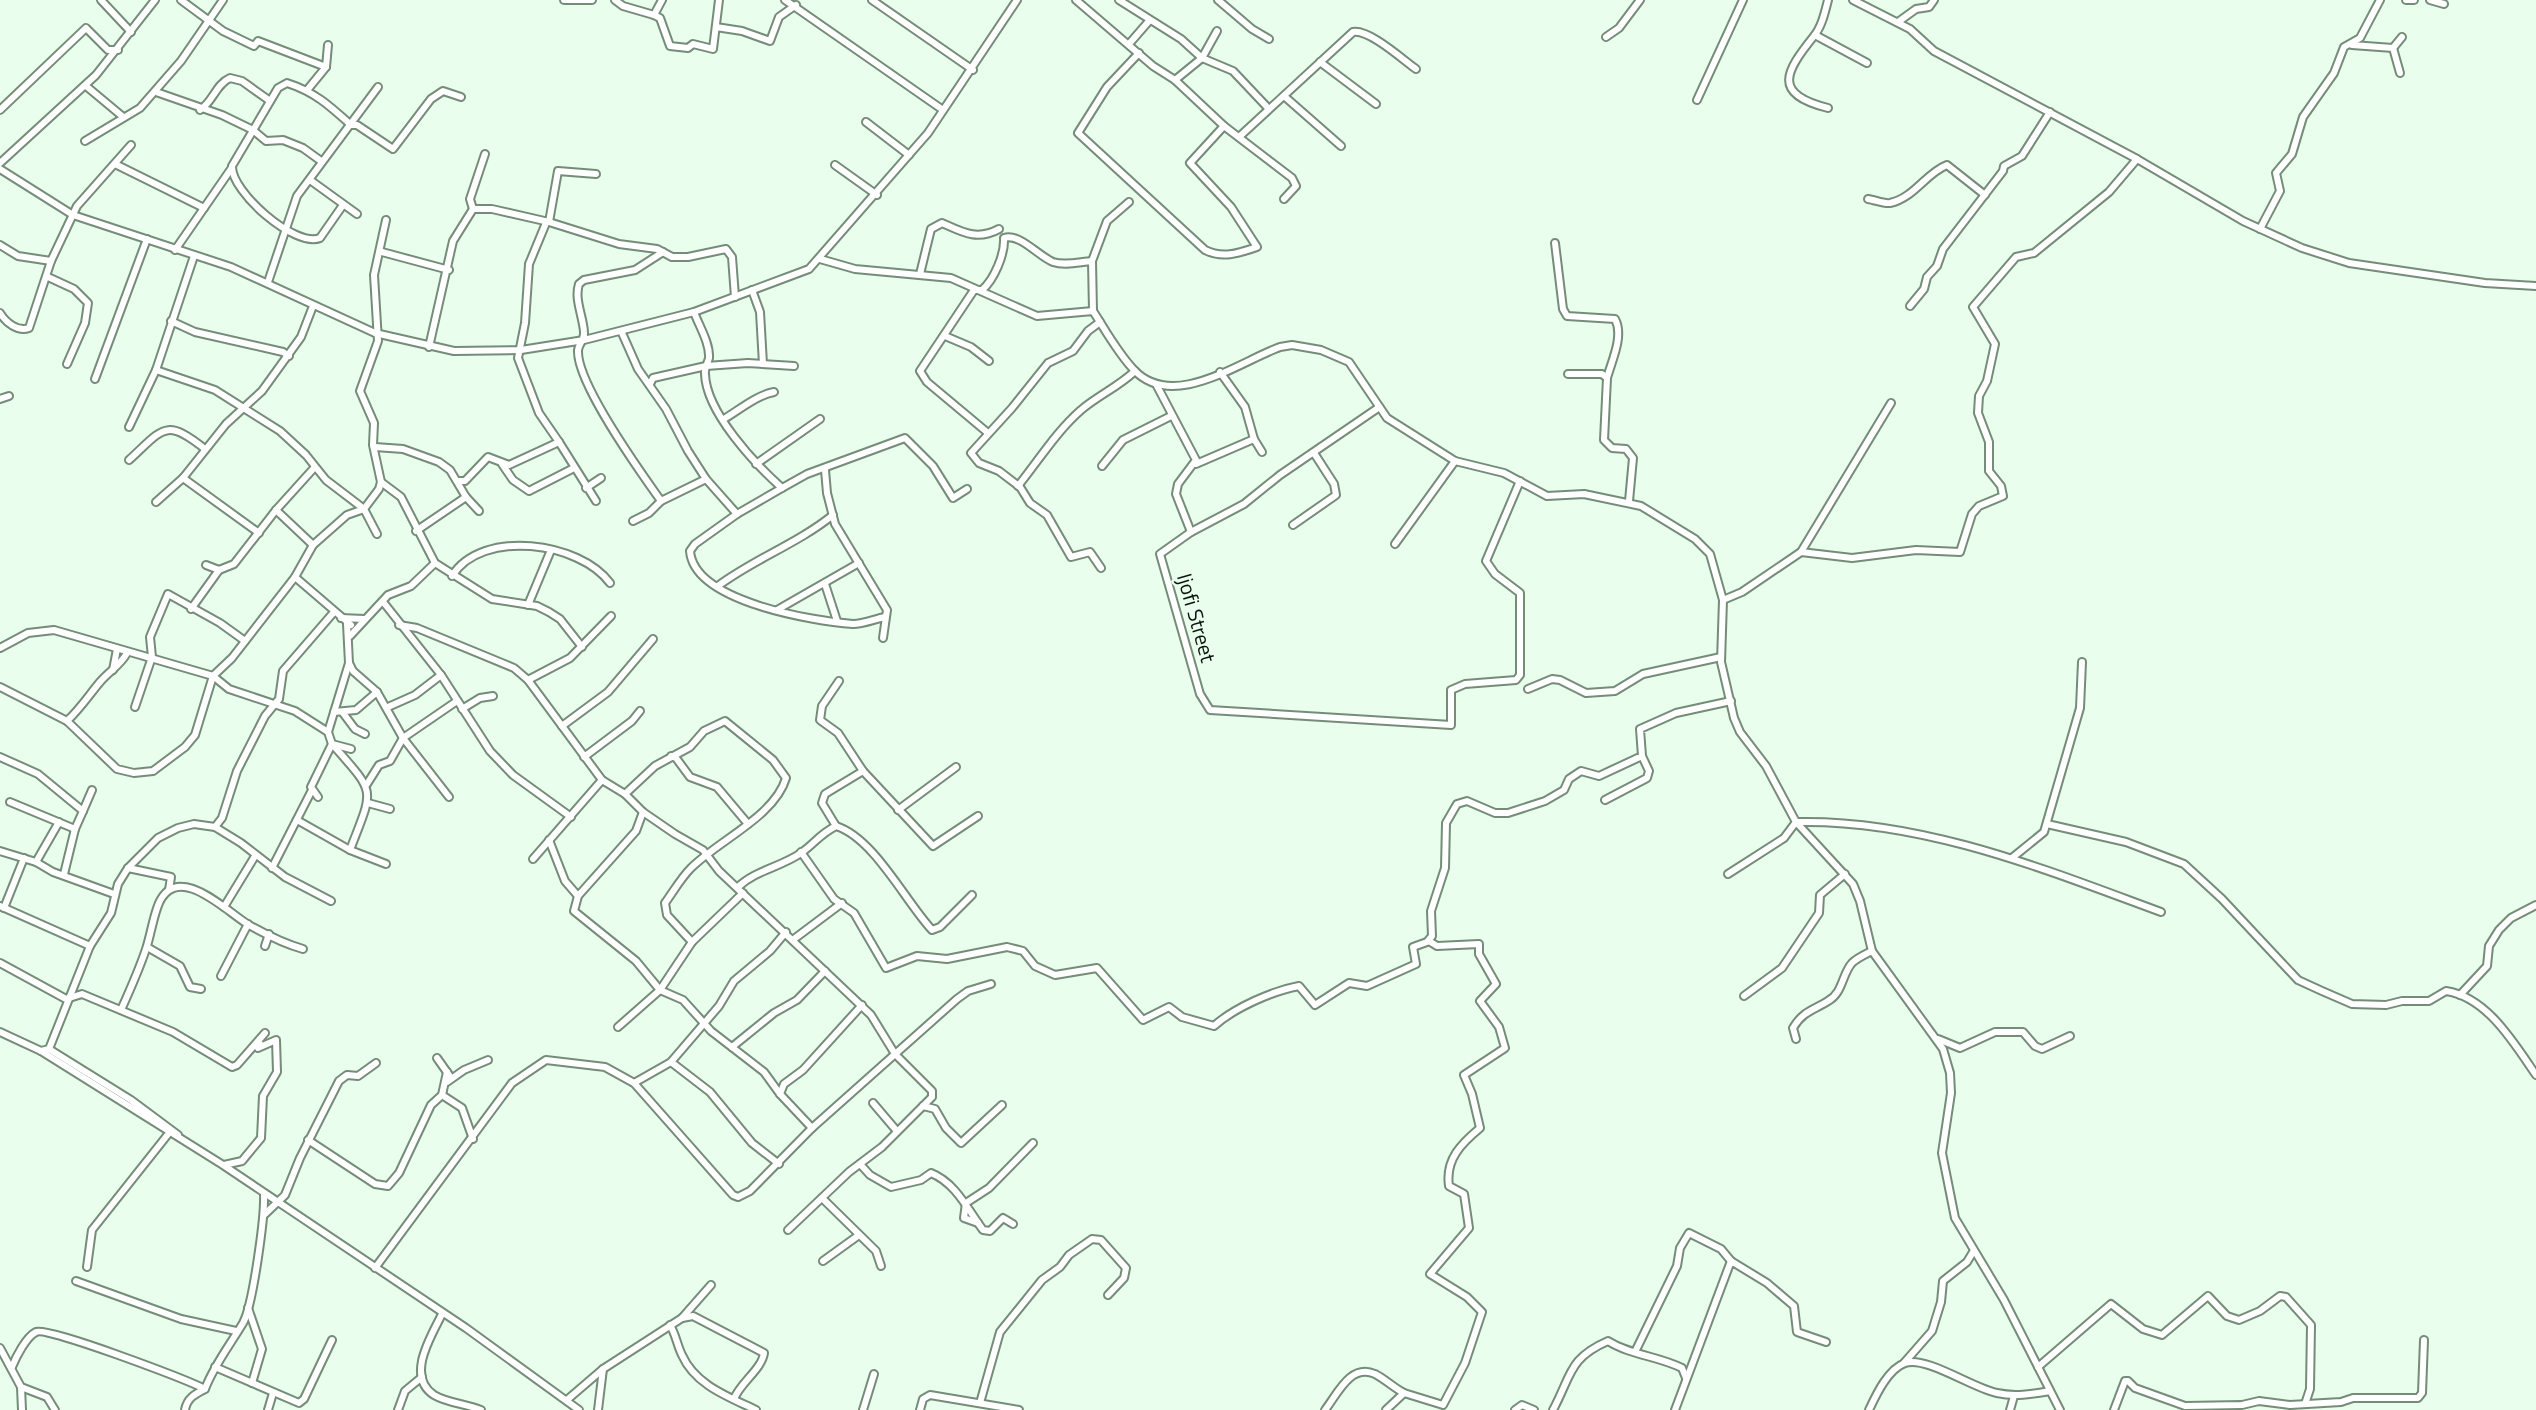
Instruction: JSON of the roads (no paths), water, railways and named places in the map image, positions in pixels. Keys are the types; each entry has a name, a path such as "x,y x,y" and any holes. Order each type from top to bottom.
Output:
{"street":[{"path":"102,0 131,32"},
{"path":"0,163 86,86 118,50 155,0"},
{"path":"181,0 207,21 243,41 254,46 258,41 276,46 326,68"},
{"path":"85,141 98,135 122,116 130,116 156,92 223,0"},
{"path":"564,0 592,0"},
{"path":"615,0 623,6 660,18 670,46 688,48 693,44 713,49 719,0"},
{"path":"653,15 662,0"},
{"path":"785,0 796,5 819,26 858,49 943,110"},
{"path":"872,0 973,70"},
{"path":"0,169 73,215 268,282 313,306 375,333 454,351 521,350 583,340 622,333 694,313 809,269 877,195 909,155 973,70 1017,0"},
{"path":"1076,0 1085,3 1139,54 1175,80 1224,126 1296,182 1284,199"},
{"path":"1119,0 1181,39 1202,58 1233,71 1268,108"},
{"path":"1218,0 1252,29 1269,39"},
{"path":"1606,37 1619,28 1640,0"},
{"path":"1697,100 1743,0"},
{"path":"1828,0 1815,35 1791,65 1789,89 1798,97 1828,108"},
{"path":"1853,0 1898,22 1934,51 2137,159 2260,229 2302,248 2349,263 2485,283 2536,286"},
{"path":"1898,22 1916,9 1929,7 1934,0"},
{"path":"2352,45 2360,38 2380,0"},
{"path":"2406,0 2413,0"},
{"path":"2430,0 2444,4"},
{"path":"716,27 742,31 770,41 779,17 796,5"},
{"path":"1129,44 1149,21"},
{"path":"0,110 86,28 108,50 118,50"},
{"path":"1175,80 1202,58 1217,31"},
{"path":"1239,136 1347,36 1359,31 1416,68"},
{"path":"1815,35 1867,63"},
{"path":"2393,48 2402,37"},
{"path":"308,89 326,68 328,45"},
{"path":"2260,229 2280,191 2276,173 2292,154 2303,117 2334,74 2344,47 2352,45 2393,48"},
{"path":"2393,48 2400,73"},
{"path":"1139,54 1107,87 1078,133 1205,250 1213,254 1234,255 1257,247 1231,207 1191,163 1224,126"},
{"path":"1321,62 1376,104"},
{"path":"199,110 206,106 223,81 230,78 242,81 270,101"},
{"path":"175,250 231,169 282,84 308,89 323,98 351,125 357,125 393,149 431,99 443,91 461,97"},
{"path":"86,86 122,116"},
{"path":"268,282 297,196 378,87"},
{"path":"156,92 199,110 222,115 253,130 266,141 283,140 303,148 321,161"},
{"path":"1284,96 1341,146"},
{"path":"1910,306 1924,289 1943,249 2004,166 2022,156 2050,112"},
{"path":"866,122 909,155"},
{"path":"0,313 8,324 27,329 48,277 51,261 77,206 131,145"},
{"path":"429,347 449,270 453,242 473,209 470,199 485,154"},
{"path":"1801,552 1852,558 1916,550 1960,552 1972,514 1979,506 2003,496 2001,486 1989,471 1989,442 1979,413 1979,396 1987,381 1996,344 1973,307 2016,257 2034,253 2109,192 2137,159"},
{"path":"115,164 204,208"},
{"path":"835,165 877,195"},
{"path":"1868,199 1889,204 1912,193 1938,169 1947,165 1985,195"},
{"path":"231,169 247,198 287,230 311,240 320,238 343,205"},
{"path":"596,174 558,171 547,223 529,264 518,359 538,413 596,502"},
{"path":"310,180 357,215"},
{"path":"1129,202 1107,221 1091,261 1093,311 1135,371 1156,384 1178,387 1280,347 1321,349 1349,362 1378,408 1399,426 1455,461 1504,473 1547,496 1584,494 1629,501 1642,506 1702,544 1710,554 1718,573 1723,600 1721,657 1740,732 1766,766 1796,822 1844,874 1860,901 1872,951 1937,1038 1950,1073 1951,1093 1942,1153 1955,1218 2004,1300 2060,1410"},
{"path":"473,209 492,209 620,244 663,252 672,257 688,257 726,249 732,257 735,296"},
{"path":"0,687 66,721 117,769 134,773 153,771 185,747 195,735 213,676 245,641 295,577 313,545 347,514 364,509 381,482 374,423 360,391 377,341 374,275 382,252 386,220"},
{"path":"920,275 931,229 942,223 965,235 975,236 999,229"},
{"path":"974,290 982,290 988,286 1002,256 1004,238 1008,236 1051,261 1061,264 1091,261"},
{"path":"95,379 147,239"},
{"path":"1555,243 1563,309 1567,316 1615,318 1617,323 1618,340 1607,378 1604,440 1612,448 1626,449 1633,458 1629,501"},
{"path":"0,245 18,256 51,261"},
{"path":"382,252 449,270"},
{"path":"661,502 621,446 588,382 578,350 583,340 576,292 584,280 635,270 663,252"},
{"path":"128,427 156,370 194,256"},
{"path":"820,259 855,269 951,278 1037,316 1093,311"},
{"path":"48,277 74,289 88,303 85,323 67,364"},
{"path":"752,290 760,312 763,364"},
{"path":"974,290 920,373 988,433"},
{"path":"156,502 183,478 205,449 289,356 301,337 313,306"},
{"path":"694,313 708,345 705,374 712,396 738,445 782,488"},
{"path":"171,321 195,332 283,352 289,356"},
{"path":"1100,322 1088,331 1073,351 1048,363 971,453 979,463 999,471 1018,486 1030,503 1047,516 1071,557 1090,552 1101,568"},
{"path":"622,333 638,369 650,384 706,479 737,514"},
{"path":"945,336 971,347 989,361"},
{"path":"650,384 653,378 706,366 794,366"},
{"path":"156,370 215,390 245,407 293,442 314,468 364,509 377,534"},
{"path":"1018,486 1083,408 1117,389 1135,371"},
{"path":"1220,372 1245,407 1254,439 1262,452"},
{"path":"1568,374 1602,374 1607,378"},
{"path":"1156,384 1196,464"},
{"path":"724,419 762,394 774,392"},
{"path":"0,399 9,396"},
{"path":"1723,600 1742,592 1801,552 1891,403"},
{"name":"Ijofi Street","path":"1378,408 1244,504 1191,532 1160,554 1200,694 1210,710 1451,725 1451,690 1465,684 1505,683 1520,675 1520,593 1495,574 1486,561 1520,481"},
{"path":"1102,466 1123,440 1171,416"},
{"path":"756,464 820,419"},
{"path":"129,460 158,433 168,429 184,432 205,449"},
{"path":"885,617 856,624 811,619 747,603 718,586 695,565 690,551 695,544 737,514 807,474 825,470 905,438 933,467 953,498 967,489"},
{"path":"1191,532 1176,494 1178,484 1196,464 1254,439"},
{"path":"502,464 523,461 559,442"},
{"path":"375,447 403,449 439,462 450,470 466,497 479,510"},
{"path":"1293,525 1336,495 1334,484 1314,453"},
{"path":"458,481 465,481 488,457 502,464 513,480 528,491 574,468"},
{"path":"1395,544 1455,461"},
{"path":"191,609 219,570 234,564 276,510 314,468"},
{"path":"825,470 827,493 845,544 887,610 883,638"},
{"path":"183,478 259,533"},
{"path":"586,488 601,478"},
{"path":"633,521 649,513 661,502 706,479"},
{"path":"381,482 401,497 416,531 435,563 492,599 537,606 560,619 582,647"},
{"path":"416,531 466,497"},
{"path":"276,510 313,545"},
{"path":"718,586 742,568 774,554 833,515"},
{"path":"452,576 474,554 507,546 569,554 577,561 594,566 610,583"},
{"path":"528,605 551,550"},
{"path":"350,636 356,626 384,603 388,595 411,586 435,563"},
{"path":"777,610 859,563"},
{"path":"206,565 219,570"},
{"path":"295,577 347,624 356,626"},
{"path":"825,584 837,621"},
{"path":"135,707 152,657 150,637 168,594 220,623 245,641"},
{"path":"384,603 441,675 478,736 513,775 571,817"},
{"path":"215,827 222,818 237,771 265,716 279,699 283,671 334,612"},
{"path":"528,680 570,658 611,616"},
{"path":"340,618 364,619"},
{"path":"347,624 350,636 350,672 328,732 332,744 367,784"},
{"path":"400,625 417,628 514,668 528,680 602,780 625,793 643,812 707,854 719,871 872,1015 895,1054 932,1091 932,1097 896,1130 882,1147 788,1230"},
{"path":"0,648 28,633 54,629 127,653 152,657 213,676 229,690 295,710 328,732"},
{"path":"562,726 608,692 653,639"},
{"path":"113,670 117,649"},
{"path":"66,721 113,670 121,665 127,653"},
{"path":"1528,689 1552,680 1560,680 1586,693 1615,691 1643,674 1721,657"},
{"path":"2012,858 2045,832 2080,708 2082,662"},
{"path":"350,672 377,692 388,707 403,738 449,797"},
{"path":"388,707 415,695 441,675"},
{"path":"839,681 822,706 820,720 838,733 863,771 933,846 978,816"},
{"path":"334,712 356,710 377,692"},
{"path":"462,709 480,698 493,696"},
{"path":"350,850 368,803 367,784 379,765 390,761 403,738 457,701"},
{"path":"1605,800 1647,778 1649,771 1642,756 1640,729 1676,713 1731,701"},
{"path":"584,757 632,721 640,711"},
{"path":"344,713 355,729 365,734"},
{"path":"625,793 671,756 690,747 704,731 724,721 773,760 786,778 782,792 748,824 690,869 665,903 667,915 692,942"},
{"path":"332,744 351,749"},
{"path":"272,868 332,744"},
{"path":"671,756 676,758 690,777 717,787 748,824"},
{"path":"1429,941 1432,911 1445,868 1446,823 1457,804 1467,801 1496,813 1521,811 1564,790 1569,779 1581,771 1599,776 1642,756"},
{"path":"0,757 38,774 83,811"},
{"path":"898,810 956,767"},
{"path":"863,771 825,794 822,803 836,826 846,829 875,857 932,930 940,927 972,895"},
{"path":"533,859 602,780"},
{"path":"64,874 75,829 92,790"},
{"path":"312,790 318,797"},
{"path":"10,802 75,829"},
{"path":"368,803 390,809"},
{"path":"643,812 636,831 578,896 574,911 636,961 660,990 683,1000 704,1023 764,1072 780,1094 812,1128"},
{"path":"297,820 350,850 386,864"},
{"path":"1796,822 1841,821 1956,843 2012,858 2161,912"},
{"path":"36,862 59,822"},
{"path":"1728,874 1784,838 1796,822"},
{"path":"45,1050 73,995 90,946 111,913 114,894 128,868 158,838 194,824 215,827 272,868 331,901"},
{"path":"2047,824 2126,842 2184,864 2222,899 2298,980 2352,1004 2386,1005 2402,1001 2429,1001 2445,991 2460,995 2480,1007 2497,1024 2536,1074"},
{"path":"618,1027 660,990 692,942 741,890 749,877 801,852 818,835 836,826"},
{"path":"549,840 563,877 578,896"},
{"path":"0,851 36,862 91,888 114,894"},
{"path":"801,852 834,899 853,913 886,968 918,956 947,959 1016,948 1023,951 1035,966 1055,975 1097,968 1143,1020 1169,1007 1181,1017 1193,1018 1208,1027 1249,1003 1283,989 1299,986 1315,1005 1349,983 1367,986 1416,964 1413,947 1429,941"},
{"path":"224,907 255,856"},
{"path":"24,858 2,907 90,946"},
{"path":"128,868 171,877 169,890"},
{"path":"1744,996 1782,968 1819,913 1820,895 1844,874"},
{"path":"121,1010 146,947 159,903 169,890 177,886 198,889 248,924 289,945 303,949"},
{"path":"793,939 842,904"},
{"path":"2460,995 2487,966 2489,946 2506,922 2536,905"},
{"path":"221,976 248,924"},
{"path":"634,1083 671,1062 704,1023 734,981 770,951 786,932"},
{"path":"265,946 269,934"},
{"path":"1325,1410 1347,1378 1364,1373 1374,1374 1404,1394 1444,1407 1465,1363 1482,1312 1467,1297 1430,1274 1469,1228 1464,1194 1449,1186 1449,1168 1462,1141 1480,1128 1472,1094 1463,1077 1505,1048 1499,1027 1480,1001 1496,985 1481,961 1479,944 1437,946 1429,941"},
{"path":"146,947 180,967 190,987 201,989"},
{"path":"1796,1039 1793,1028 1796,1022 1815,1005 1828,1002 1839,992 1853,962 1872,951"},
{"path":"0,962 66,999 82,994 173,1032 232,1067 237,1065 265,1033 258,1048 276,1040 277,1072 263,1096 258,1145 242,1161 223,1165"},
{"path":"732,1047 774,1013 797,1000 825,971"},
{"path":"375,1268 512,1083 546,1060 606,1068 634,1083 733,1195 738,1197 751,1191 812,1128 843,1104 895,1054 968,991 991,984"},
{"path":"780,1094 784,1084 803,1070 862,1005"},
{"path":"1937,1038 1960,1048 1995,1032 2023,1031 2042,1049 2070,1037"},
{"path":"0,1032 45,1050 131,1100 183,1140"},
{"path":"45,1050 278,1202 568,1399 579,1410"},
{"path":"437,1058 445,1065 450,1081"},
{"path":"308,1140 375,1184 388,1186 399,1173 431,1105 442,1096 450,1081 464,1070 488,1060"},
{"path":"671,1062 710,1092 752,1143 779,1164"},
{"path":"265,1214 285,1195 308,1140 339,1082 347,1075 358,1076 376,1063"},
{"path":"442,1096 462,1108 473,1139"},
{"path":"873,1103 896,1130"},
{"path":"923,1106 935,1109 946,1128 961,1143 1002,1105"},
{"path":"87,1267 92,1230 169,1133"},
{"path":"1013,1224 1003,1218 987,1232 978,1223 964,1218 966,1203 989,1188 1032,1143"},
{"path":"860,1164 870,1175 891,1187 920,1180 931,1173 938,1175 966,1203"},
{"path":"185,1410 186,1403 193,1395 205,1389 248,1308 265,1214 264,1194"},
{"path":"822,1198 876,1251 881,1266"},
{"path":"1635,1352 1677,1266 1680,1248 1689,1233 1721,1249 1731,1261 1767,1283 1794,1306 1797,1332 1826,1342"},
{"path":"823,1261 859,1236"},
{"path":"980,1403 1000,1332 1042,1280 1060,1267 1069,1255 1092,1239 1101,1240 1126,1268 1124,1278 1108,1295"},
{"path":"1869,1410 1888,1378 1932,1331 1941,1301 1943,1281 1967,1262 1973,1252"},
{"path":"1675,1410 1731,1261"},
{"path":"76,1281 181,1319 236,1331"},
{"path":"568,1399 603,1369 682,1318 711,1285"},
{"path":"2038,1367 2111,1304 2143,1329 2162,1335 2177,1326 2181,1318 2208,1296 2227,1316 2239,1320 2260,1311 2280,1296 2286,1297 2311,1325 2310,1389 2305,1404"},
{"path":"248,1308 262,1349 252,1383"},
{"path":"442,1314 423,1355 422,1377 434,1395 481,1410"},
{"path":"682,1318 693,1316 764,1353 763,1360 738,1388 734,1399"},
{"path":"670,1325 680,1342 682,1355 692,1370 716,1392 756,1410"},
{"path":"12,1367 16,1355 35,1332 41,1331 76,1338 102,1352 182,1377 205,1389"},
{"path":"215,1367 273,1393 302,1402 332,1340"},
{"path":"2114,1410 2125,1381 2135,1388 2185,1406 2242,1405 2259,1401 2290,1405 2341,1402 2353,1398 2418,1398 2422,1393 2424,1340"},
{"path":"1553,1410 1575,1361 1586,1351 1608,1341 1622,1350 1682,1368 1687,1380"},
{"path":"0,1348 21,1387 22,1410"},
{"path":"1904,1363 1917,1362 1969,1385 2014,1396 2050,1391"},
{"path":"598,1410 603,1369"},
{"path":"863,1410 874,1374"},
{"path":"398,1410 405,1391 422,1377"},
{"path":"21,1387 47,1397 55,1410"},
{"path":"268,1410 273,1393"},
{"path":"1386,1410 1404,1394"},
{"path":"920,1410 923,1399 930,1395 1019,1410"},
{"path":"2010,1410 2014,1396"},
{"path":"1515,1410 1522,1405 1534,1410"}]}
